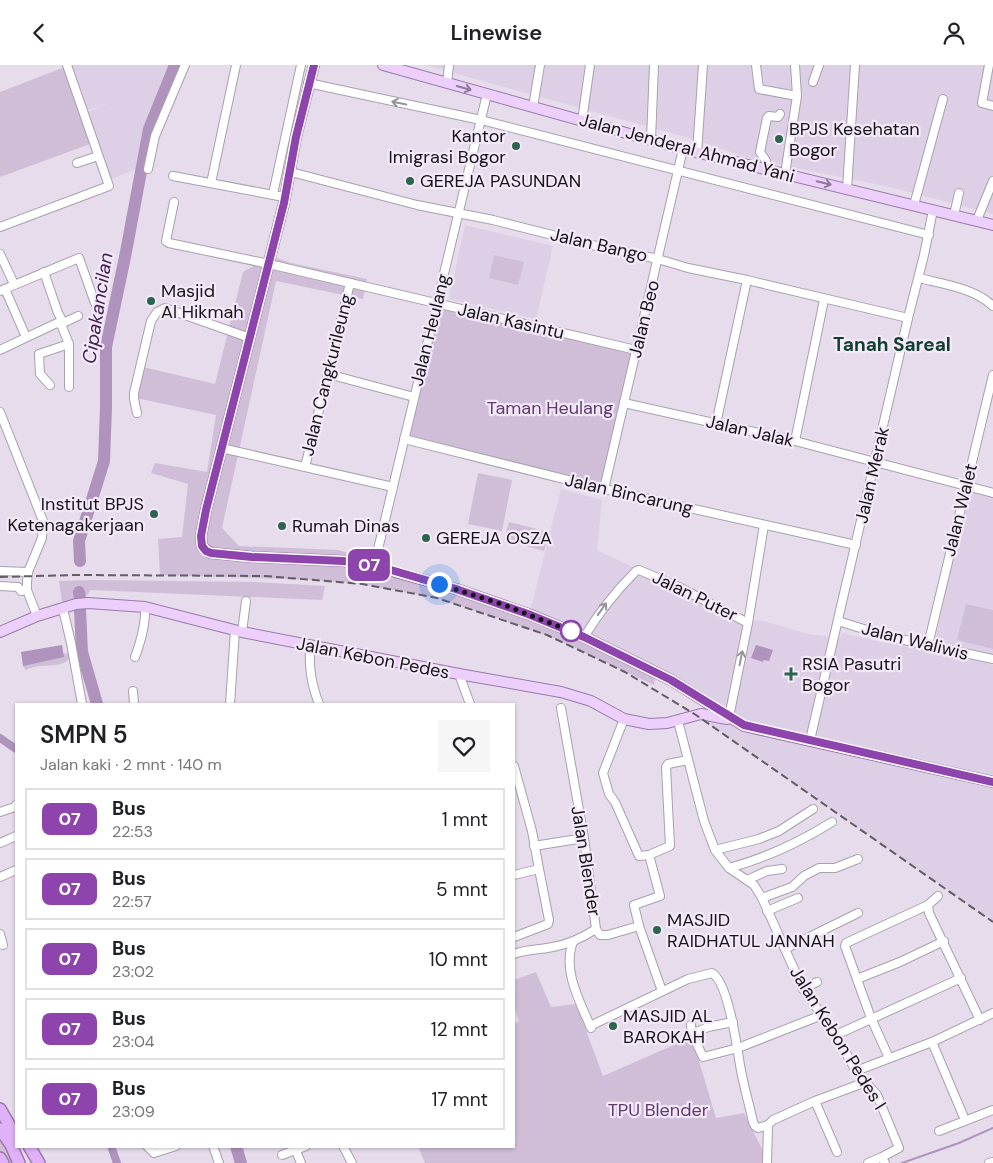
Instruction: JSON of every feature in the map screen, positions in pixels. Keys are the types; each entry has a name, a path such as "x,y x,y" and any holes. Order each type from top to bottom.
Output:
{"highway":[{"path":"0,1098 15,1123"},
{"path":"0,1109 15,1135"},
{"path":"0,1129 11,1145 19,1163"},
{"path":"0,1138 15,1163"},
{"path":"22,1148 30,1163"},
{"path":"30,1148 39,1163"},
{"path":"0,1158 3,1163"}],"main road":[{"name":"Jalan Jenderal Ahmad Yani","path":"383,65 696,153 993,225"},
{"path":"311,74 305,101 291,137 291,172 221,448 201,536 202,546 206,551 227,556 343,561 374,565 456,589 586,634 671,680 744,725"},
{"name":"Jalan Kebon Pedes","path":"0,631 37,616 76,604 88,603 144,607 239,631 310,646 561,692 591,701 624,719 649,724 678,721 701,713"},
{"path":"700,698 703,704 701,713 744,725 993,782"}],"street":[{"path":"0,227 108,186 67,65"},
{"path":"148,169 155,137 185,65"},
{"path":"211,183 236,65"},
{"path":"273,194 291,137 294,100 302,65"},
{"path":"447,83 449,65"},
{"path":"533,107 540,65"},
{"path":"582,121 590,65"},
{"path":"651,140 654,65"},
{"path":"696,153 703,65"},
{"path":"756,65 759,89 796,96"},
{"path":"785,174 796,96 795,65"},
{"path":"813,82 819,65"},
{"path":"847,189 855,65"},
{"path":"989,65 982,103 993,106"},
{"path":"299,74 311,74 480,121 929,235"},
{"name":"Jalan Heulang","path":"374,565 487,94"},
{"path":"914,205 942,99"},
{"path":"294,100 305,101"},
{"path":"766,169 766,161 760,151 767,118 769,115 778,117 780,114"},
{"name":"Jalan Beo","path":"604,489 683,149"},
{"path":"77,163 98,156"},
{"name":"Jalan Bango","path":"291,172 459,214 501,222 592,245 658,259 688,268 908,318"},
{"path":"173,175 284,197"},
{"path":"977,221 993,181"},
{"path":"954,215 959,193"},
{"name":"Jalan Kasintu","path":"174,202 166,241 169,243 269,263 437,305 636,351"},
{"name":"Jalan Merak","path":"810,740 929,235 933,210"},
{"path":"0,254 14,285"},
{"path":"26,337 3,290 79,258 95,303"},
{"path":"44,272 69,344 69,387"},
{"path":"918,278 965,291 985,300 993,306"},
{"path":"716,424 747,280"},
{"name":"Jalan Cangkurileung","path":"305,467 350,283"},
{"path":"795,441 824,299"},
{"path":"137,413 134,393 151,321 157,312 165,308 250,338"},
{"path":"0,350 57,323 62,323 78,316"},
{"path":"50,385 40,374 39,354 69,344"},
{"path":"328,374 414,397"},
{"name":"Jalan Walet","path":"928,645 993,375"},
{"name":"Jalan Jalak","path":"624,403 795,441 993,493"},
{"path":"0,412 3,426 43,521 42,538 28,572 27,590 37,616"},
{"path":"984,412 993,414"},
{"name":"Jalan Bincarung","path":"404,439 604,489 856,545"},
{"path":"221,448 392,487"},
{"path":"729,717 748,623 764,525"},
{"name":"Jalan Puter","path":"586,634 605,604 639,570 677,586 748,623"},
{"path":"0,571 28,572"},
{"path":"0,586 18,587 21,591 27,590"},
{"path":"230,703 239,631 246,601"},
{"path":"135,657 142,637 145,617 144,607"},
{"path":"63,609 82,703"},
{"name":"Jalan Waliwis","path":"838,621 886,636 993,659"},
{"path":"310,646 309,669 319,703"},
{"path":"458,674 470,703"},
{"path":"133,691 134,703"},
{"name":"Jalan Blender","path":"515,954 523,950 573,942 596,929 584,837 561,707 561,692"},
{"path":"624,719 603,773 608,793 615,802 639,856 649,855 670,846 666,767 668,764 688,760"},
{"name":"Jalan Kebon Pedes I","path":"678,721 704,821 715,850 730,868 754,885 762,898 803,989 836,1035 856,1071 877,1095 899,1148 884,1160"},
{"path":"515,770 532,831 538,869 550,920 548,924 515,937"},
{"path":"0,812 15,807"},
{"path":"715,850 759,839 779,831 813,809"},
{"path":"730,868 779,851 806,838 832,822"},
{"path":"0,843 15,836"},
{"path":"534,846 584,837"},
{"path":"649,855 660,896 634,905 639,926 662,991"},
{"path":"762,898 792,887 804,876 819,868 835,868 858,859"},
{"path":"515,875 538,869"},
{"path":"747,880 767,871 782,869"},
{"path":"0,877 15,870"},
{"path":"889,1058 845,949 846,943 928,905 938,896"},
{"path":"767,911 798,898"},
{"path":"928,905 980,1020"},
{"path":"784,949 858,913"},
{"path":"596,929 600,935 608,935 639,926"},
{"path":"0,934 3,945"},
{"path":"857,979 900,962 944,941"},
{"path":"573,942 569,966 583,1013 590,1027 688,979 712,973 717,975 733,1022 740,1066 753,1122 758,1128 768,1125 773,1120 815,1101 866,1082"},
{"path":"836,1035 961,978"},
{"path":"803,989 818,982"},
{"path":"856,1071 932,1042 993,1013"},
{"path":"691,1025 692,1034 703,1057 738,1048 822,1015"},
{"path":"692,1034 708,1027 733,1022"},
{"path":"932,1042 965,1120"},
{"path":"815,1101 837,1152"},
{"path":"940,1131 993,1110"},
{"path":"767,1163 768,1125"},
{"path":"149,1148 154,1153 170,1148"},
{"path":"214,1148 220,1163"},
{"path":"282,1155 302,1148"},
{"path":"344,1148 352,1163"},
{"path":"296,1151 301,1163"},
{"path":"868,1163 884,1160"}],"shaded area":[{"path":"69,65 172,65 147,129 138,168 109,180 86,112 112,102 85,111"},
{"path":"425,65 993,65 993,214 886,186 747,158 700,141"},
{"path":"465,225 553,246 536,319 449,299"},
{"path":"561,489 602,500 597,550 747,622 759,620 808,634 840,638 842,633 886,643 927,648 993,665 993,921 696,715 701,714 703,709 700,698 528,614"},
{"path":"968,492 993,497 993,656 935,641"},
{"path":"62,645 64,657 23,666 21,652"},
{"path":"756,645 773,650 769,661 764,660 763,662 751,658"}],"green space":[{"path":"65,67 90,144 0,177 0,92"},
{"path":"494,255 524,262 518,285 489,278"},
{"path":"271,256 291,263 367,279 363,299 276,281 222,528 239,546 339,550 528,614 656,673 654,685 547,635 437,598 362,584 316,580 160,575 158,539 182,537 188,484 151,473 155,463 207,472 216,415 136,398 143,367 215,384 243,272"},
{"name":"Taman Heulang","path":"437,300 636,350 604,489 404,439"},
{"path":"478,473 512,480 502,531 468,524"},
{"path":"509,522 549,532 544,551 504,540"},
{"path":"59,581 254,582 325,586 322,600 91,590 80,604 63,609"},
{"path":"966,604 993,610 993,649 957,640"},
{"path":"67,653 69,659 60,664 37,666 26,670 23,666 26,664"},
{"name":"TPU Blender","path":"536,972 551,1007 576,1004 603,1076 692,1037 716,1118 744,1113 767,1159 767,1163 425,1163 419,1148 515,1148 515,1023 519,1021 515,1010 515,980"},
{"path":"0,1138 15,1163 0,1163"}],"waterway":[{"name":"Cipakancilan","path":"80,561 79,541 104,461 106,347 149,129 175,65"},
{"name":"Cipakancilan","path":"79,592 80,599"},
{"name":"Cipakancilan","path":"80,610 82,652 97,703"},
{"name":"Cipakancilan","path":"76,651 82,652"},
{"path":"0,738 15,748"},
{"path":"902,1163 959,1143 993,1128"},
{"path":"112,1148 117,1163"},
{"name":"Cipakancilan","path":"237,1148 241,1163"}],"railway":[{"path":"0,577 75,575 265,576 362,584 437,598 547,635 625,672 696,715 993,922"}],"bus line":[{"name":"07","path":"314,65 296,137 284,203 206,510 201,536 202,546 206,551 227,556 343,561 374,565 456,589 504,605 584,637 671,680 744,725 993,782"}],"place":[{"name":"BPJS Kesehatan Bogor","path":"779,139"},
{"name":"Kantor Imigrasi Bogor","path":"516,146"},
{"name":"GEREJA PASUNDAN","path":"410,181"},
{"name":"Masjid Al Hikmah","path":"151,301"},
{"name":"Institut BPJS Ketenagakerjaan","path":"154,514"},
{"name":"Rumah Dinas","path":"282,526"},
{"name":"GEREJA OSZA","path":"426,538"},
{"name":"RSIA Pasutri Bogor","path":"791,674"},
{"name":"MASJID RAIDHATUL JANNAH","path":"657,930"},
{"name":"MASJID AL BAROKAH","path":"613,1026"}],"district":[{"name":"Tanah Sareal","path":"892,344"}],"route":[{"path":"439,584 504,605 573,632 571,631"}]}
